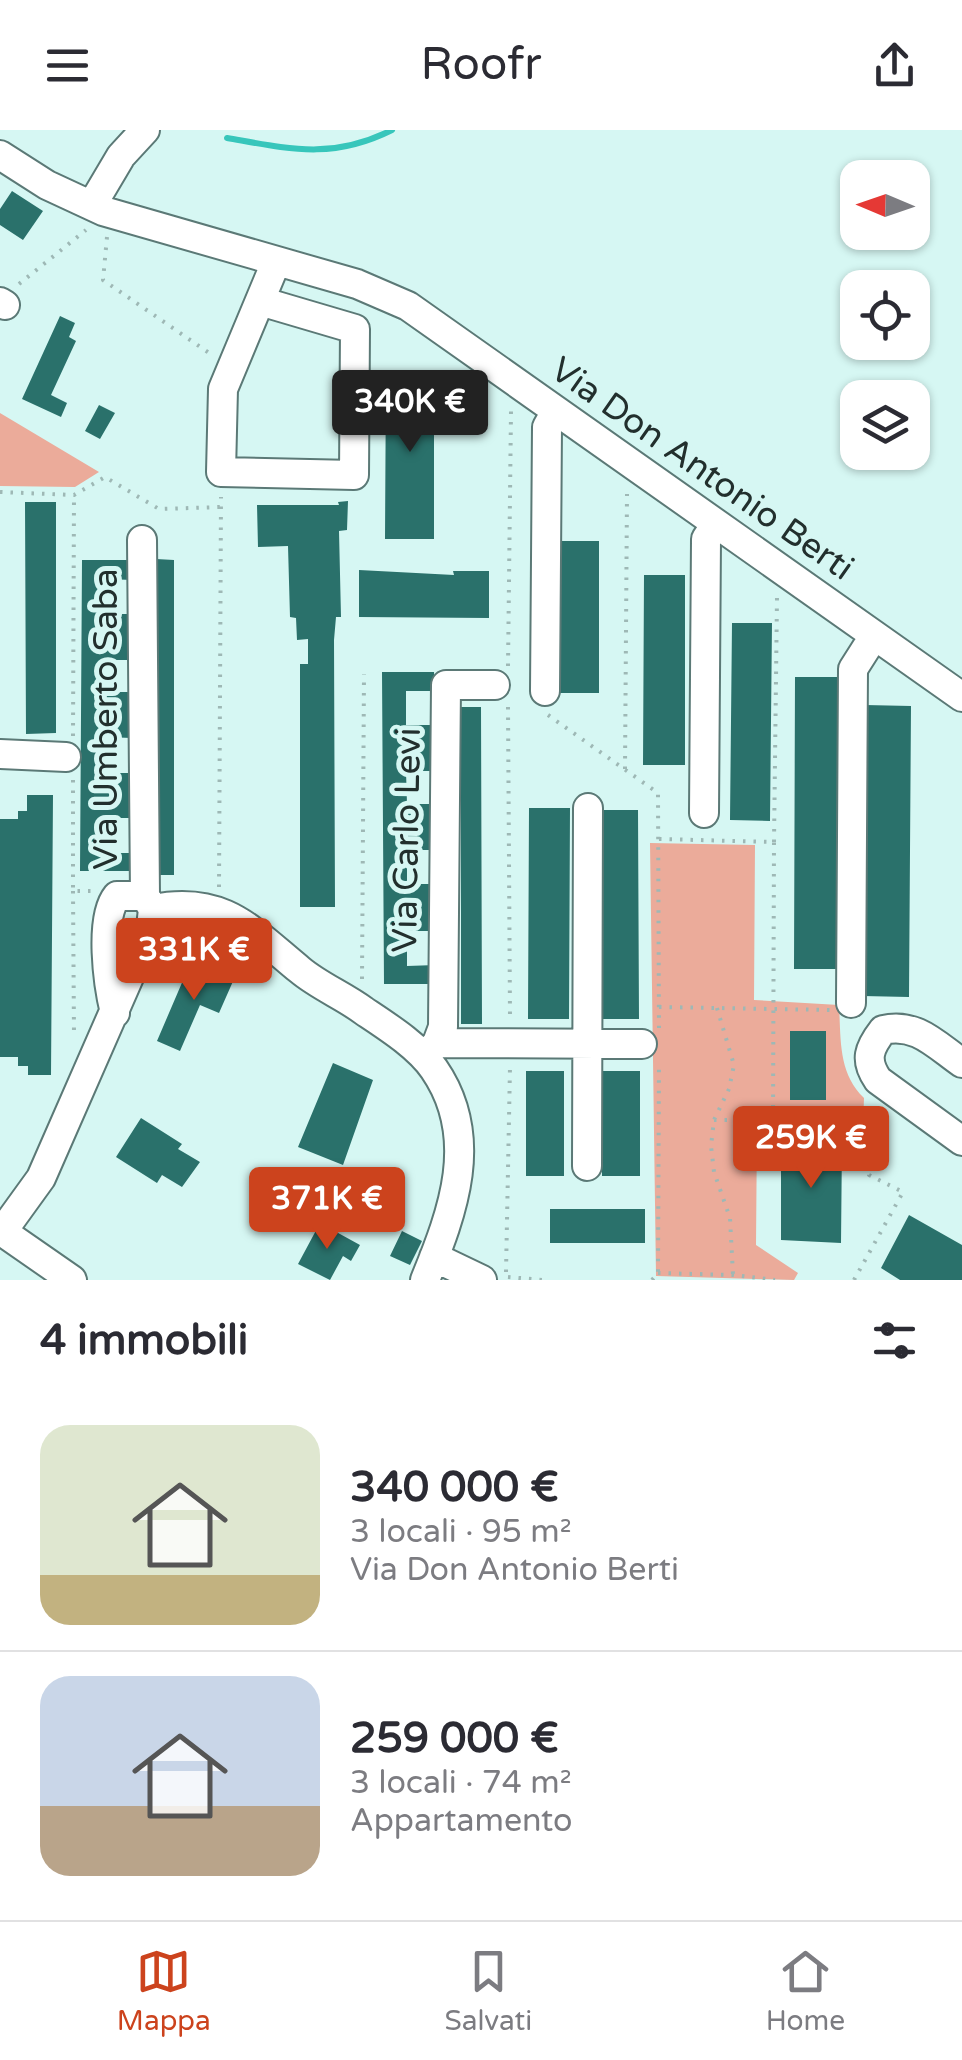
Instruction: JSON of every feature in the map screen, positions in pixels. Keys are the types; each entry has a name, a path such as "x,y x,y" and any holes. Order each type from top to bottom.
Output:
{"street":[{"path":"101,219 121,156 145,130"},
{"name":"Via Don Antonio Berti","path":"0,155 101,219 358,284 408,306 962,697"},
{"path":"260,301 356,329 354,475 221,472 223,389 276,262"},
{"path":"544,691 546,427 556,411"},
{"path":"704,813 706,540 716,524"},
{"name":"Via Umberto Saba","path":"1,1231 41,1178 152,927 142,540"},
{"path":"844,1007 853,669 874,636"},
{"name":"Via Carlo Levi","path":"430,1050 443,1027 446,685 502,696"},
{"path":"0,754 71,757"},
{"path":"587,1166 588,808"},
{"path":"114,1013 108,984 108,906 117,896 149,903 194,904 214,910 265,937 302,972 430,1050 642,1044"},
{"path":"962,1063 912,1028 900,1026 883,1030 870,1048 869,1068 878,1080 962,1141"},
{"path":"430,1050 453,1109 460,1151 456,1200 429,1269 494,1278"},
{"path":"1,1231 63,1278"}],"path":[{"path":"3,304 12,289 101,219"},
{"path":"101,219 103,280 232,369"},
{"path":"625,769 628,462"},
{"path":"214,910 219,878 221,472"},
{"path":"0,492 74,496 106,477 159,508 221,507"},
{"path":"74,496 74,1039"},
{"path":"773,1120 776,567"},
{"path":"362,1009 364,674"},
{"path":"494,1278 506,1045 502,696"},
{"path":"659,839 774,842"},
{"path":"73,891 94,890 108,906"},
{"path":"659,1007 844,1007"},
{"path":"717,1008 734,1064 714,1120 711,1146 714,1172 730,1218 733,1275"},
{"path":"714,1120 868,1121 868,1175 903,1192 854,1280"},
{"path":"652,1280 658,1273 776,1280"}],"shaded area":[{"path":"0,413 99,472 75,487 0,486"},
{"path":"650,843 755,845 754,1000 839,1005 845,1067 864,1098 863,1126 757,1125 756,1245 798,1273 794,1280 656,1276"}],"building":[{"path":"12,191 43,211 23,240 0,225 0,209"},
{"path":"60,316 75,323 69,337 76,341 51,395 67,403 61,417 22,399"},
{"path":"386,370 434,370 434,539 385,539"},
{"path":"99,405 115,413 100,439 85,431"},
{"path":"348,501 347,530 339,531 341,617 336,617 334,640 335,907 300,907 300,664 308,664 308,639 297,640 296,618 290,617 288,546 258,547 257,505 339,505 338,502"},
{"path":"25,502 56,502 56,733 26,734"},
{"path":"554,541 599,541 599,693 554,693"},
{"path":"156,559 174,560 174,875 156,875"},
{"path":"82,560 133,560 133,580 104,579 104,614 133,614 133,660 105,660 104,692 132,692 132,738 104,737 104,773 132,773 131,818 103,818 103,853 131,853 131,871 80,871"},
{"path":"359,570 454,575 453,571 489,571 489,618 359,617"},
{"path":"644,575 685,575 685,765 643,765"},
{"path":"732,623 772,623 770,821 730,820"},
{"path":"382,672 434,672 435,691 406,691 406,725 435,725 435,771 406,771 407,804 435,804 435,850 407,850 407,884 435,884 436,931 407,931 407,966 436,965 436,984 384,984"},
{"path":"795,677 842,677 841,969 794,969"},
{"path":"865,705 911,706 909,997 863,996"},
{"path":"461,707 481,707 482,1024 461,1024"},
{"path":"27,795 53,795 51,1075 28,1075 28,1066 18,1066 18,1057 0,1057 0,819 18,819 18,811 27,811"},
{"path":"529,808 570,808 569,1019 528,1019"},
{"path":"598,810 638,810 639,1019 599,1019"},
{"path":"190,964 234,979 219,1013 200,1005 180,1051 157,1041"},
{"path":"790,1031 826,1031 826,1100 790,1100"},
{"path":"333,1063 373,1080 343,1165 298,1147"},
{"path":"526,1071 564,1071 564,1176 526,1176"},
{"path":"602,1071 640,1071 640,1176 602,1176"},
{"path":"141,1118 182,1144 178,1149 200,1162 182,1187 162,1175 157,1183 116,1157"},
{"path":"781,1140 842,1140 841,1243 781,1240"},
{"path":"550,1209 645,1209 645,1243 550,1243"},
{"path":"909,1215 962,1245 962,1280 900,1280 881,1268"},
{"path":"320,1223 360,1245 351,1261 343,1256 330,1280 298,1264"},
{"path":"402,1231 422,1241 410,1265 390,1256"}],"waterway":[{"path":"227,138 291,148 330,149 392,130"}]}
